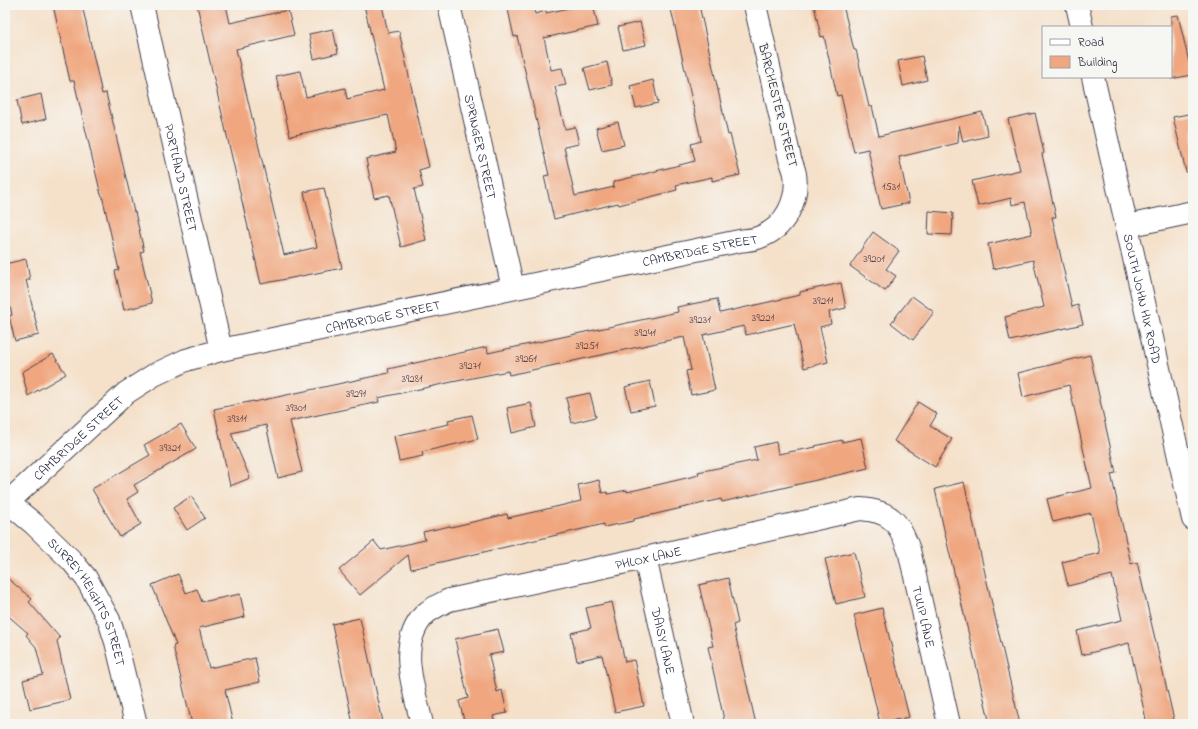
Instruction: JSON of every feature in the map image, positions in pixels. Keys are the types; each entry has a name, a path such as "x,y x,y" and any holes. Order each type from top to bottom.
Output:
{"street":[{"name":"PORTLAND STREET","path":"142,5 221,350"},
{"name":"SPRINGER STREET","path":"449,5 513,288"},
{"name":"BARCHESTER STREET","path":"755,5 790,159 795,173 796,190 792,206"},
{"path":"1077,5 1082,26"},
{"name":"SOUTH JOHN HIX ROAD","path":"1093,78 1193,519"},
{"name":"CAMBRIDGE STREET","path":"6,501 126,393 154,375 186,360 221,350 739,241 760,238 772,231 785,219 792,206"},
{"path":"1127,226 1193,212"},
{"name":"SURREY HEIGHTS STREET","path":"6,501 34,524 72,561 86,578 109,620 116,642 136,724"},
{"name":"PHLOX LANE","path":"422,724 409,664 411,637 426,614 435,607 449,600 645,558 860,509 877,511 888,515"},
{"name":"TULIP LANE","path":"888,515 903,533 909,550 949,724"},
{"name":"DAISY LANE","path":"645,558 683,724"}],"building":[{"path":"53,5 82,5 102,94 106,93 135,212 144,251 140,252 152,303 124,310 115,271 119,270 102,195 74,81 70,81"},
{"path":"197,5 226,5 230,23 288,10 294,35 236,49 284,255 317,247 304,192 324,188 342,268 261,284"},
{"path":"364,5 382,5 388,33 399,31 429,167 419,170 423,187 414,189 426,240 401,247 389,195 374,198 366,159 396,152 388,115 290,136 276,76 300,71 306,97 345,88 347,99 384,90"},
{"path":"507,5 533,5 535,14 583,5 593,5 598,26 544,38 551,70 562,68 566,85 555,87 565,129 575,127 579,144 564,147 575,196 614,187 613,182 695,161 691,144 701,141 670,5 699,5 728,135 730,134 740,175 712,181 712,177 676,185 677,190 619,205 618,203 554,219 544,176 549,175 517,36 514,37"},
{"path":"814,5 843,5 854,50 856,50 869,107 872,106 879,136 982,112 988,136 963,142 959,125 958,143 899,157 909,203 881,209 868,149 854,152 841,95 837,96 824,36 821,37"},
{"path":"1178,15 1192,75 1171,79 1172,26 1171,16"},
{"path":"640,22 646,45 623,50 618,27"},
{"path":"333,29 338,53 314,59 309,34"},
{"path":"922,56 927,80 903,86 898,61"},
{"path":"607,62 612,85 590,90 584,68"},
{"path":"653,80 658,103 636,108 630,86"},
{"path":"41,94 46,119 22,125 17,100"},
{"path":"1035,113 1044,153 1042,154 1056,217 1052,217 1072,307 1078,305 1083,324 1010,341 1005,317 1044,307 1033,260 993,269 988,244 1032,234 1025,202 1012,205 1011,198 978,206 972,181 1020,170 1008,119"},
{"path":"1193,113 1193,172 1186,172 1173,117"},
{"path":"618,122 624,145 602,150 596,128"},
{"path":"929,211 953,213 952,235 928,234"},
{"path":"873,232 899,251 886,269 896,276 885,291 850,266"},
{"path":"26,259 30,280 26,280 39,335 15,341 9,316 12,315 5,282 5,264"},
{"path":"841,283 846,308 829,312 831,324 820,327 828,362 804,368 794,324 746,335 744,326 703,335 715,390 691,395 686,371 691,370 684,337 509,375 508,371 452,382 378,398 379,402 290,421 302,472 278,478 266,425 231,433 250,478 230,486 214,409 254,402 389,373 388,369 487,347 488,353 678,312 677,307 717,299 720,313 800,295 800,292"},
{"path":"912,296 934,312 913,340 891,323"},
{"path":"53,354 66,374 28,396 22,372"},
{"path":"1090,355 1116,473 1111,474 1131,564 1137,562 1175,724 1147,724 1129,643 1082,655 1077,631 1122,620 1112,575 1068,586 1062,562 1100,553 1091,513 1053,522 1047,499 1092,488 1069,385 1023,397 1018,373"},
{"path":"650,381 655,406 631,411 625,387"},
{"path":"590,393 596,417 572,423 566,398"},
{"path":"918,402 937,414 930,426 952,439 935,467 894,441"},
{"path":"531,403 536,427 512,433 507,408"},
{"path":"472,415 478,439 422,452 423,456 399,461 394,436 449,424 448,420"},
{"path":"181,424 196,449 134,485 138,492 127,499 141,524 120,537 92,489 150,455 144,445"},
{"path":"861,438 868,468 722,502 721,499 634,519 634,521 604,527 604,524 411,569 408,555 360,595 339,570 374,541 381,550 425,540 423,532 507,514 508,518 581,501 578,485 599,480 602,493 607,492 608,494 627,490 627,492 699,475 698,472 757,460 754,447 776,442 778,454 816,447 815,446 842,440 842,442"},
{"path":"964,482 1020,724 990,724 945,534 935,489"},
{"path":"191,496 205,518 187,530 173,508"},
{"path":"854,552 865,597 836,604 825,559"},
{"path":"178,574 186,593 197,589 202,602 240,594 245,617 199,628 209,668 255,658 260,682 225,690 233,724 192,724 173,646 176,645 152,585"},
{"path":"5,576 32,599 29,602 60,638 57,641 70,700 30,709 23,680 43,675 36,647 26,635 28,633 5,613"},
{"path":"728,578 738,623 733,625 756,724 725,724 708,647 713,646 699,585"},
{"path":"612,602 625,662 634,660 644,706 615,712 602,655 577,661 571,633 591,628 586,608"},
{"path":"882,608 909,717 880,723 854,615"},
{"path":"360,618 383,722 373,724 353,724 332,624"},
{"path":"498,629 504,652 489,655 497,692 502,690 507,713 493,716 495,724 465,724 459,701 468,698 455,639"}]}
